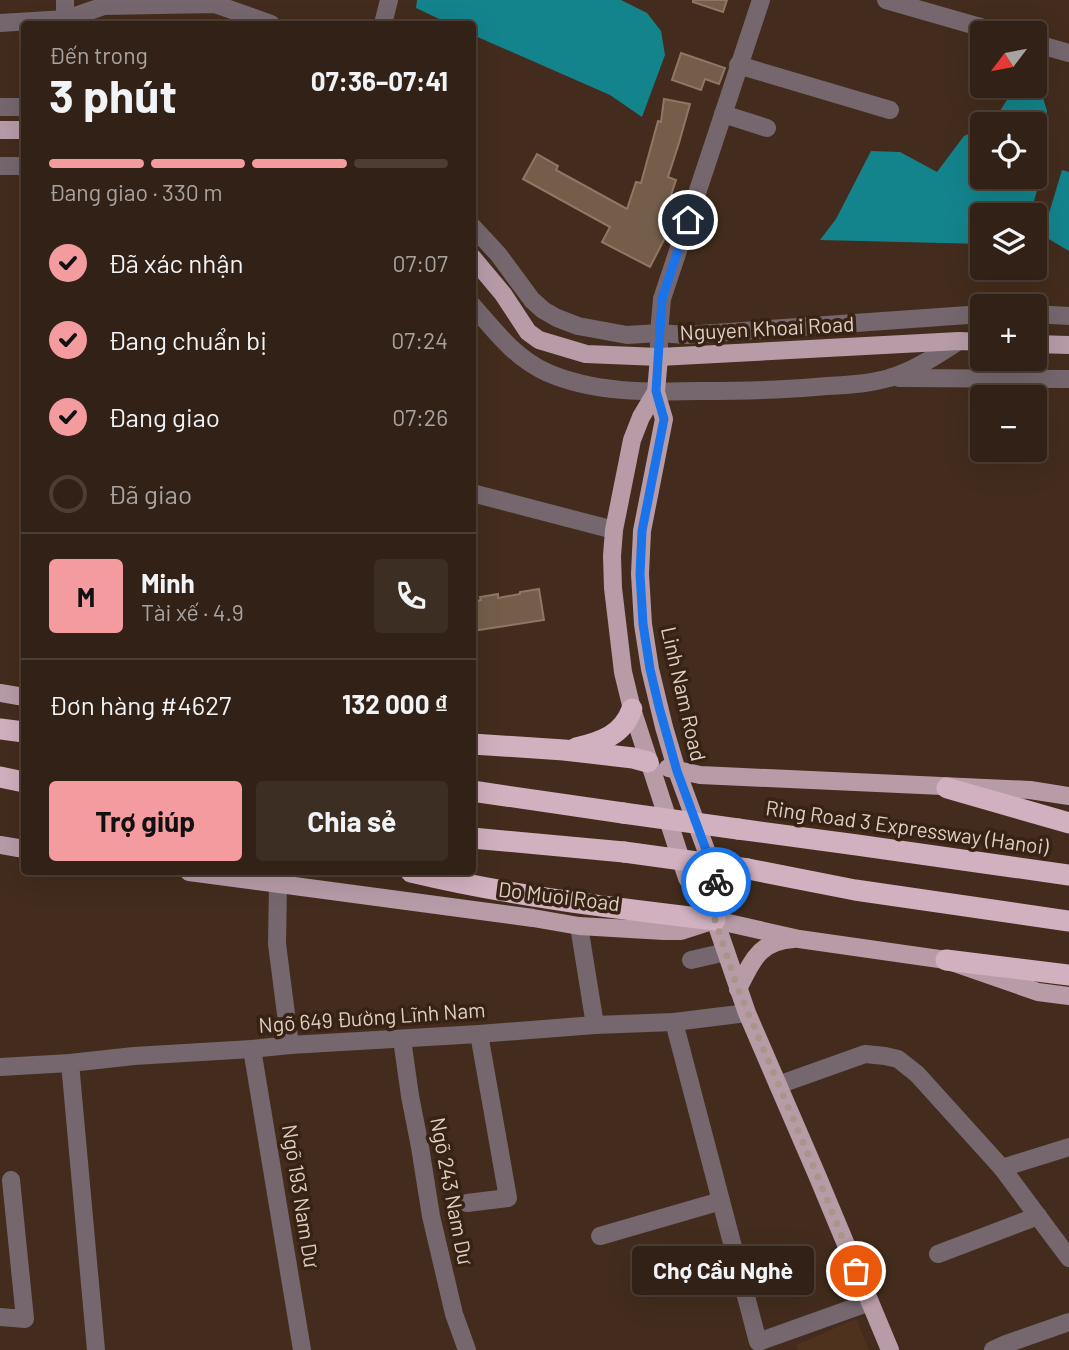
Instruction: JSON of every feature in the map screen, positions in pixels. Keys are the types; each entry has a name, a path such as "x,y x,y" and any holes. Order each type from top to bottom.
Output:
{"highway":[{"path":"564,750 611,736 624,724 632,709"},
{"path":"0,728 21,730"},
{"path":"476,744 564,750 648,762"},
{"path":"0,774 21,775"},
{"path":"0,774 21,781"},
{"path":"947,788 1069,823"},
{"name":"Ring Road 3 Expressway (Hanoi)","path":"476,792 1069,876"},
{"path":"476,838 624,852 748,869 855,890 1069,921"},
{"path":"424,875 582,904 715,920"},
{"path":"946,960 1069,975"}],"main road":[{"path":"0,130 21,130"},
{"name":"Nguyen Khoai Road","path":"476,262 503,294 528,332 539,340 586,354 659,357 970,343"},
{"path":"1047,344 1069,345"},
{"name":"Linh Nam Road","path":"659,357 656,391 664,419 642,531 640,574 643,624 650,669 677,771 716,877 715,920"},
{"name":"Linh Nam Road","path":"656,391 632,440 614,530 614,602 623,673 648,762 687,878 715,920 747,1013 890,1350"},
{"path":"0,693 21,696"},
{"path":"648,762 700,775 1030,790 1069,796"},
{"path":"0,845 21,848"},
{"name":"Do Muoi Road","path":"211,875 579,926 681,931 715,920"},
{"path":"715,920 799,939 946,960 1038,992 1069,996"},
{"path":"738,989 758,954 782,940 799,939"}],"street":[{"path":"65,0 65,21"},
{"path":"384,21 389,0"},
{"path":"659,357 662,299 761,0"},
{"path":"886,0 970,24"},
{"path":"67,21 104,6 215,2 263,21"},
{"path":"0,23 21,23"},
{"path":"1047,47 1069,53"},
{"path":"738,65 890,110"},
{"path":"0,107 21,107"},
{"path":"723,114 767,128"},
{"path":"0,166 21,166"},
{"path":"476,230 543,310 557,318 604,332 626,335 686,335 970,315"},
{"path":"476,310 506,345 525,361 548,373 594,387 656,391 781,390 889,379 1069,379"},
{"path":"1047,315 1069,316"},
{"path":"889,379 970,344"},
{"path":"1030,371 1047,379"},
{"path":"476,494 614,530"},
{"path":"278,884 276,944 290,1045"},
{"path":"579,926 595,1025"},
{"path":"691,960 726,953"},
{"name":"Ngõ 649 Đường Lĩnh Nam","path":"0,1066 595,1025 674,1022 747,1013"},
{"path":"674,1022 758,1342 870,1302"},
{"path":"467,1203 508,1198 479,1034"},
{"name":"Ngõ 243 Nam Dư","path":"402,1039 431,1216 454,1314 467,1350"},
{"name":"Ngõ 193 Nam Dư","path":"252,1049 302,1350"},
{"path":"778,1085 864,1054 898,1059 917,1074 1002,1168 1069,1258"},
{"path":"70,1063 96,1350"},
{"path":"1002,1168 1069,1147"},
{"path":"0,1317 25,1319 11,1180"},
{"path":"600,1236 721,1201"},
{"path":"938,1254 1038,1216"},
{"path":"993,1350 1069,1322"}],"shaded area":[{"path":"856,1319 869,1350 798,1350 796,1345"}],"water":[{"path":"417,0 621,0 647,13 661,31 665,55 642,117 610,95 476,36 476,21 444,21 416,8"},
{"path":"1008,98 1043,98 1047,111 1047,112 999,112"},
{"path":"970,133 970,189 1037,189 1033,203 970,203 970,244 820,240 836,219 871,151 900,152 937,172 964,136"},
{"path":"1062,170 1069,172 1069,251 1047,238 1047,220"}],"building":[{"path":"693,0 727,0 723,12"},
{"path":"681,53 725,68 719,84 705,79 701,90 672,80"},
{"path":"664,99 690,104 668,177 676,180 671,195 679,198 669,230 650,267 602,242 610,227 523,179 537,154 558,166 556,170 627,209 636,182 641,183 658,121 661,122"},
{"path":"539,589 544,620 476,630 476,601 481,600 480,597 498,594 498,598"}],"way so far":[{"path":"716,882 715,920 738,989 856,1271"}],"place":[{"name":"Chợ Cầu Nghè","path":"856,1271"}],"route":[{"path":"688,220 662,299 656,391 664,419 642,531 640,574 643,624 650,669 664,726 716,882"}]}
